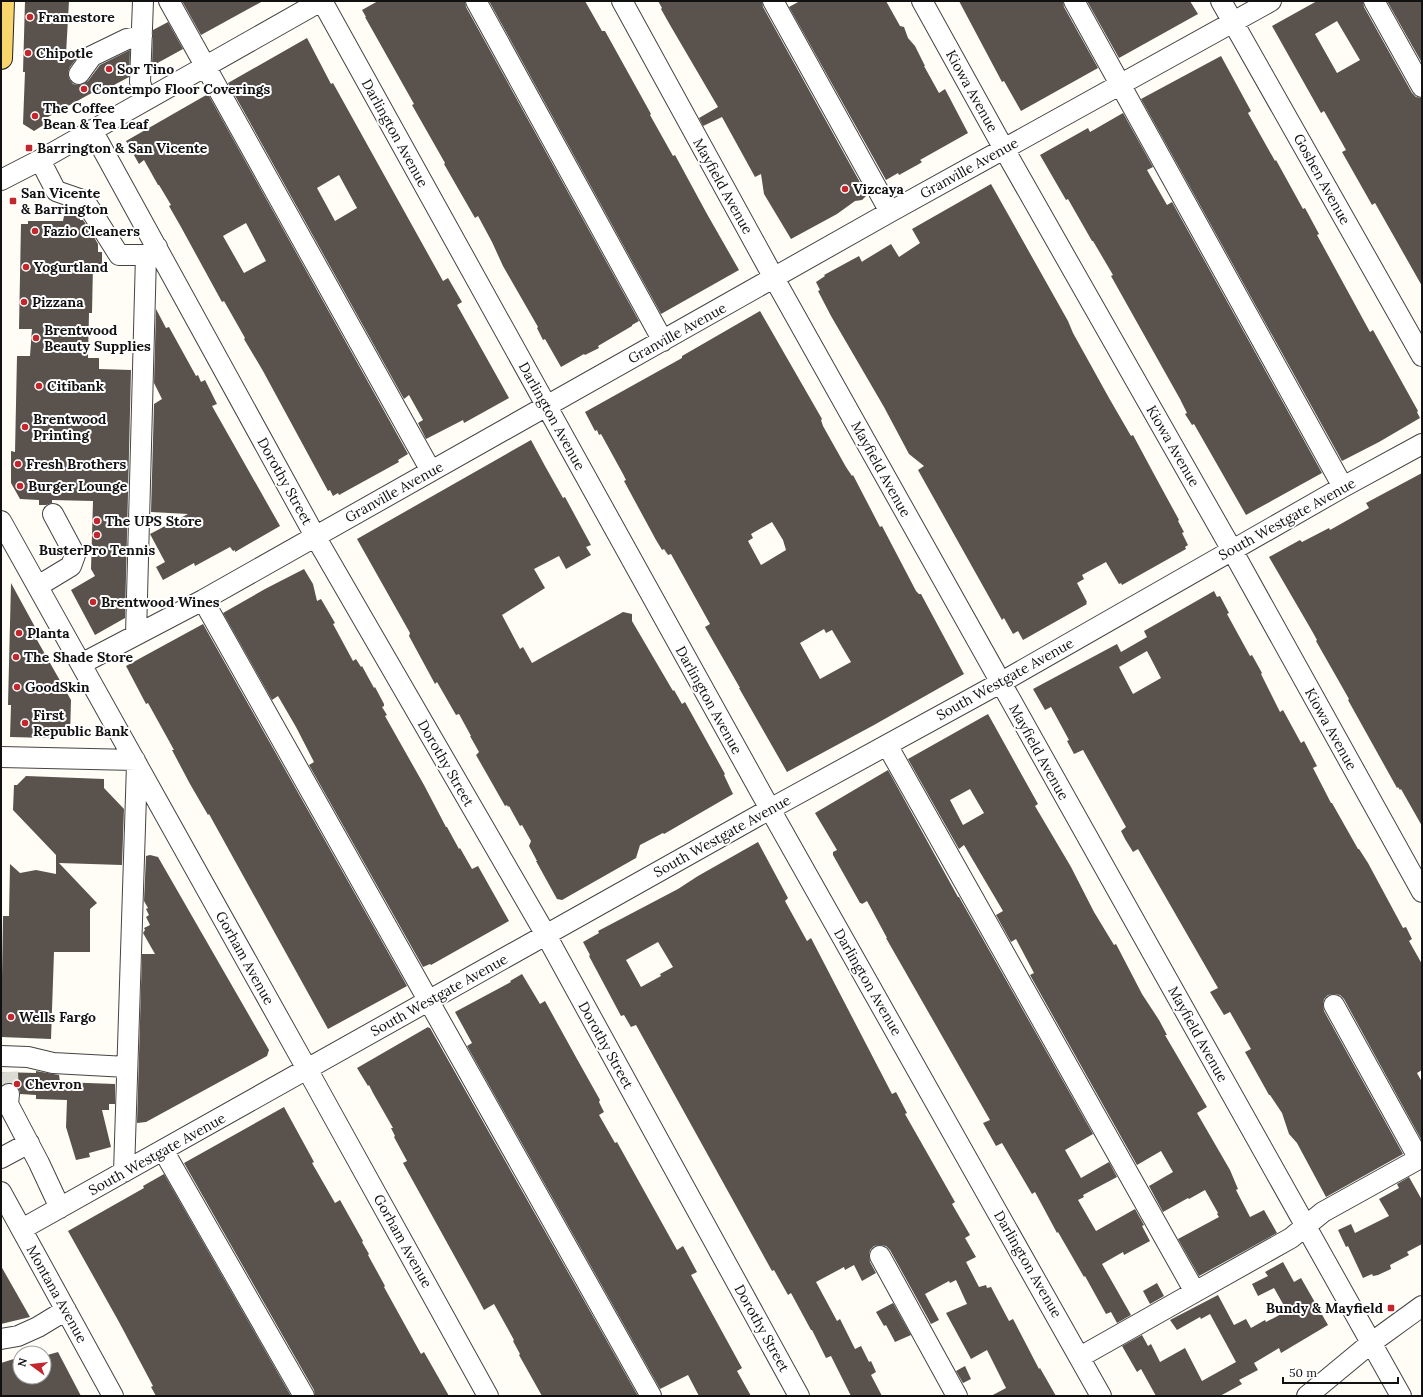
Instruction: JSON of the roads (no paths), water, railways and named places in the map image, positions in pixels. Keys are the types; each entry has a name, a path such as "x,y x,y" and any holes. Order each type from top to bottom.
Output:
{"main road":[{"path":"1,58 3,1"}],"street":[{"path":"143,1 140,82 145,100"},
{"path":"169,1 431,471"},
{"path":"1,180 40,160 322,1"},
{"name":"Darlington Avenue","path":"322,1 770,809 1080,1357 1097,1394"},
{"path":"476,1 663,341"},
{"name":"Mayfield Avenue","path":"622,1 774,278 1401,1396"},
{"path":"773,1 890,212"},
{"name":"Kiowa Avenue","path":"922,1 1004,149 1232,550 1422,892"},
{"path":"1074,1 1343,487"},
{"name":"Goshen Avenue","path":"1222,1 1422,356"},
{"name":"Granville Avenue","path":"81,664 203,600 890,212 1271,1"},
{"path":"1374,1 1422,87"},
{"path":"79,74 92,56 127,39 142,36"},
{"name":"Dorothy Street","path":"92,130 151,251 546,935 799,1396"},
{"path":"40,160 56,191 84,202 119,254 151,251 136,635"},
{"name":"South Westgate Avenue","path":"22,1229 770,809 1000,682 1343,487 1422,444"},
{"path":"38,586 71,566 75,555 53,514"},
{"name":"Gorham Avenue","path":"1,521 308,1069 488,1396"},
{"path":"203,600 651,1396"},
{"path":"887,745 1195,1292"},
{"path":"1,757 136,762 124,1172"},
{"path":"1080,1357 1292,1238 1323,1212 1420,1158 1334,1005"},
{"path":"6,1062 28,1057 53,1063 127,1067"},
{"path":"6,1100 29,1143 60,1208"},
{"path":"1,1158 29,1143"},
{"path":"163,1150 304,1396"},
{"name":"Montana Avenue","path":"1,1192 113,1396"},
{"path":"880,1256 956,1396"},
{"path":"1307,1396 1371,1343 1422,1306"},
{"path":"1,1339 18,1336 38,1328 66,1310"}],"tunnel":[{"path":"8,1072 9,1094"}],"place":[{"name":"Framestore","path":"30,17"},
{"name":"Chipotle","path":"28,53"},
{"name":"Sor Tino","path":"109,69"},
{"name":"Contempo Floor Coverings","path":"84,89"},
{"name":"The Coffee Bean & Tea Leaf","path":"35,116"},
{"name":"Barrington & San Vicente","path":"29,148"},
{"name":"Vizcaya","path":"845,189"},
{"name":"San Vicente & Barrington","path":"13,201"},
{"name":"Fazio Cleaners","path":"35,231"},
{"name":"Yogurtland","path":"26,267"},
{"name":"Pizzana","path":"24,302"},
{"name":"Brentwood Beauty Supplies","path":"36,338"},
{"name":"Citibank","path":"39,386"},
{"name":"Brentwood Printing","path":"25,427"},
{"name":"Fresh Brothers","path":"18,464"},
{"name":"Burger Lounge","path":"20,486"},
{"name":"The UPS Store","path":"97,521"},
{"name":"BusterPro Tennis","path":"97,535"},
{"name":"Brentwood Wines","path":"93,602"},
{"name":"Planta","path":"19,633"},
{"name":"The Shade Store","path":"16,657"},
{"name":"GoodSkin","path":"17,687"},
{"name":"First Republic Bank","path":"25,723"},
{"name":"Wells Fargo","path":"11,1017"},
{"name":"Chevron","path":"17,1084"},
{"name":"Bundy & Mayfield","path":"1391,1308"}]}
